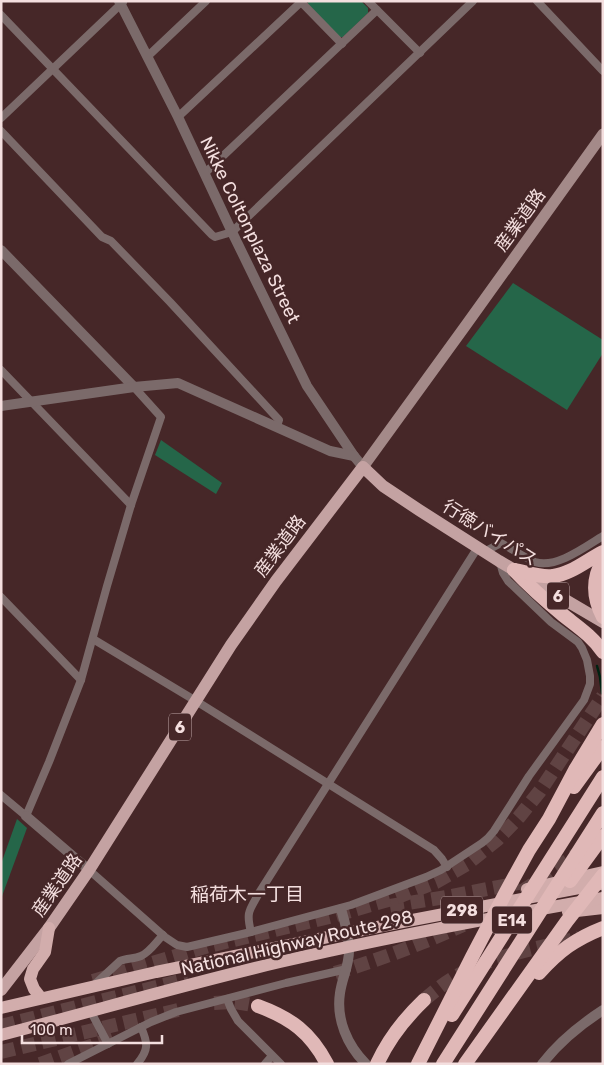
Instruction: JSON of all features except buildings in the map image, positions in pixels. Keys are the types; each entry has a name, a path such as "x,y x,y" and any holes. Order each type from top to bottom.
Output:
{"highway":[{"path":"514,570 552,576 569,571 603,552"},
{"path":"603,560 596,575 594,592 603,617"},
{"path":"514,570 563,615 588,634 603,652"},
{"path":"419,1064 506,892 603,724"},
{"path":"549,819 603,747"},
{"name":"E14","path":"419,1064 603,777"},
{"name":"E14","path":"444,1064 603,813"},
{"path":"507,963 603,836"},
{"path":"465,1064 566,921 603,874"},
{"name":"298","path":"441,914 525,889 603,874"},
{"name":"National Highway Route 298","path":"1,1008 156,972 321,938 603,884"},
{"name":"National Highway Route 298","path":"1,1035 212,979 324,952 603,898"},
{"name":"298","path":"372,942 448,934 546,915 603,908"},
{"path":"41,998 34,989 30,979 33,969 45,952 49,928"},
{"path":"489,1031 553,958 572,943 603,928"},
{"path":"377,1064 382,1052 401,1023 424,1000"},
{"path":"258,1006 274,1012 300,1028 312,1040 327,1064"}],"main road":[{"name":"産業道路","path":"1,990 49,928 89,870 255,609 363,467 603,134"},
{"name":"行徳バイパス","path":"363,467 383,486 499,561 603,622"}],"street":[{"path":"147,57 206,1"},
{"path":"368,1 420,53"},
{"path":"537,1 603,71"},
{"path":"1,118 120,2"},
{"name":"Nikke Coltonplaza Street","path":"120,2 178,116 307,386 363,467"},
{"path":"178,116 302,2 342,44"},
{"path":"1,15 215,237 232,232 471,2"},
{"path":"205,173 377,10"},
{"path":"1,130 102,237 110,241 170,302 279,420 277,426"},
{"path":"1,250 162,417 131,505 81,680 26,816"},
{"path":"1,370 131,505"},
{"path":"1,406 134,387 178,383 330,451 354,456"},
{"path":"251,932 248,918 250,909 481,549 501,543 536,562 544,564 554,563 603,536"},
{"path":"1,795 162,935 172,943 187,947 341,909 426,877 447,867 482,844 494,831 529,776 584,700 590,684 588,666 578,642 551,622 508,581 499,561"},
{"path":"1,597 81,680"},
{"path":"93,638 434,850 447,867"},
{"path":"341,909 349,942 347,969 340,993 340,1016 352,1048 366,1064"},
{"path":"92,986 120,961 139,957 146,953 162,935"},
{"path":"68,1064 141,1027 176,1012 347,969"},
{"path":"227,999 238,1021 280,1064"},
{"path":"542,1064 561,1042 603,1010"},
{"path":"91,1012 108,1044"},
{"path":"137,1064 146,1050 146,1041 141,1027"},
{"path":"264,1064 272,1056"}],"green space":[{"path":"308,1 361,1 368,8 368,13 343,37 339,37 308,4"},
{"path":"513,283 603,340 603,353 567,410 466,346"},
{"path":"161,440 222,483 216,494 155,455"},
{"path":"17,819 27,828 1,899 1,864"}],"waterway":[{"path":"597,666 602,693"}],"tunnel":[{"path":"93,981 209,946 333,916 395,898 436,882 467,864 498,839 519,817 540,791 603,696"},
{"path":"503,903 577,854"},
{"path":"390,906 519,883"},
{"path":"335,973 368,963 463,925"},
{"path":"424,1000 451,979 481,964 509,955 579,938"},
{"path":"1,1026 188,979"},
{"path":"214,1003 235,1002 258,1006"},
{"path":"1,1052 178,1010"},
{"path":"40,1064 119,1036"}],"district":[{"name":"稲荷木一丁目","path":"247,894"}]}
